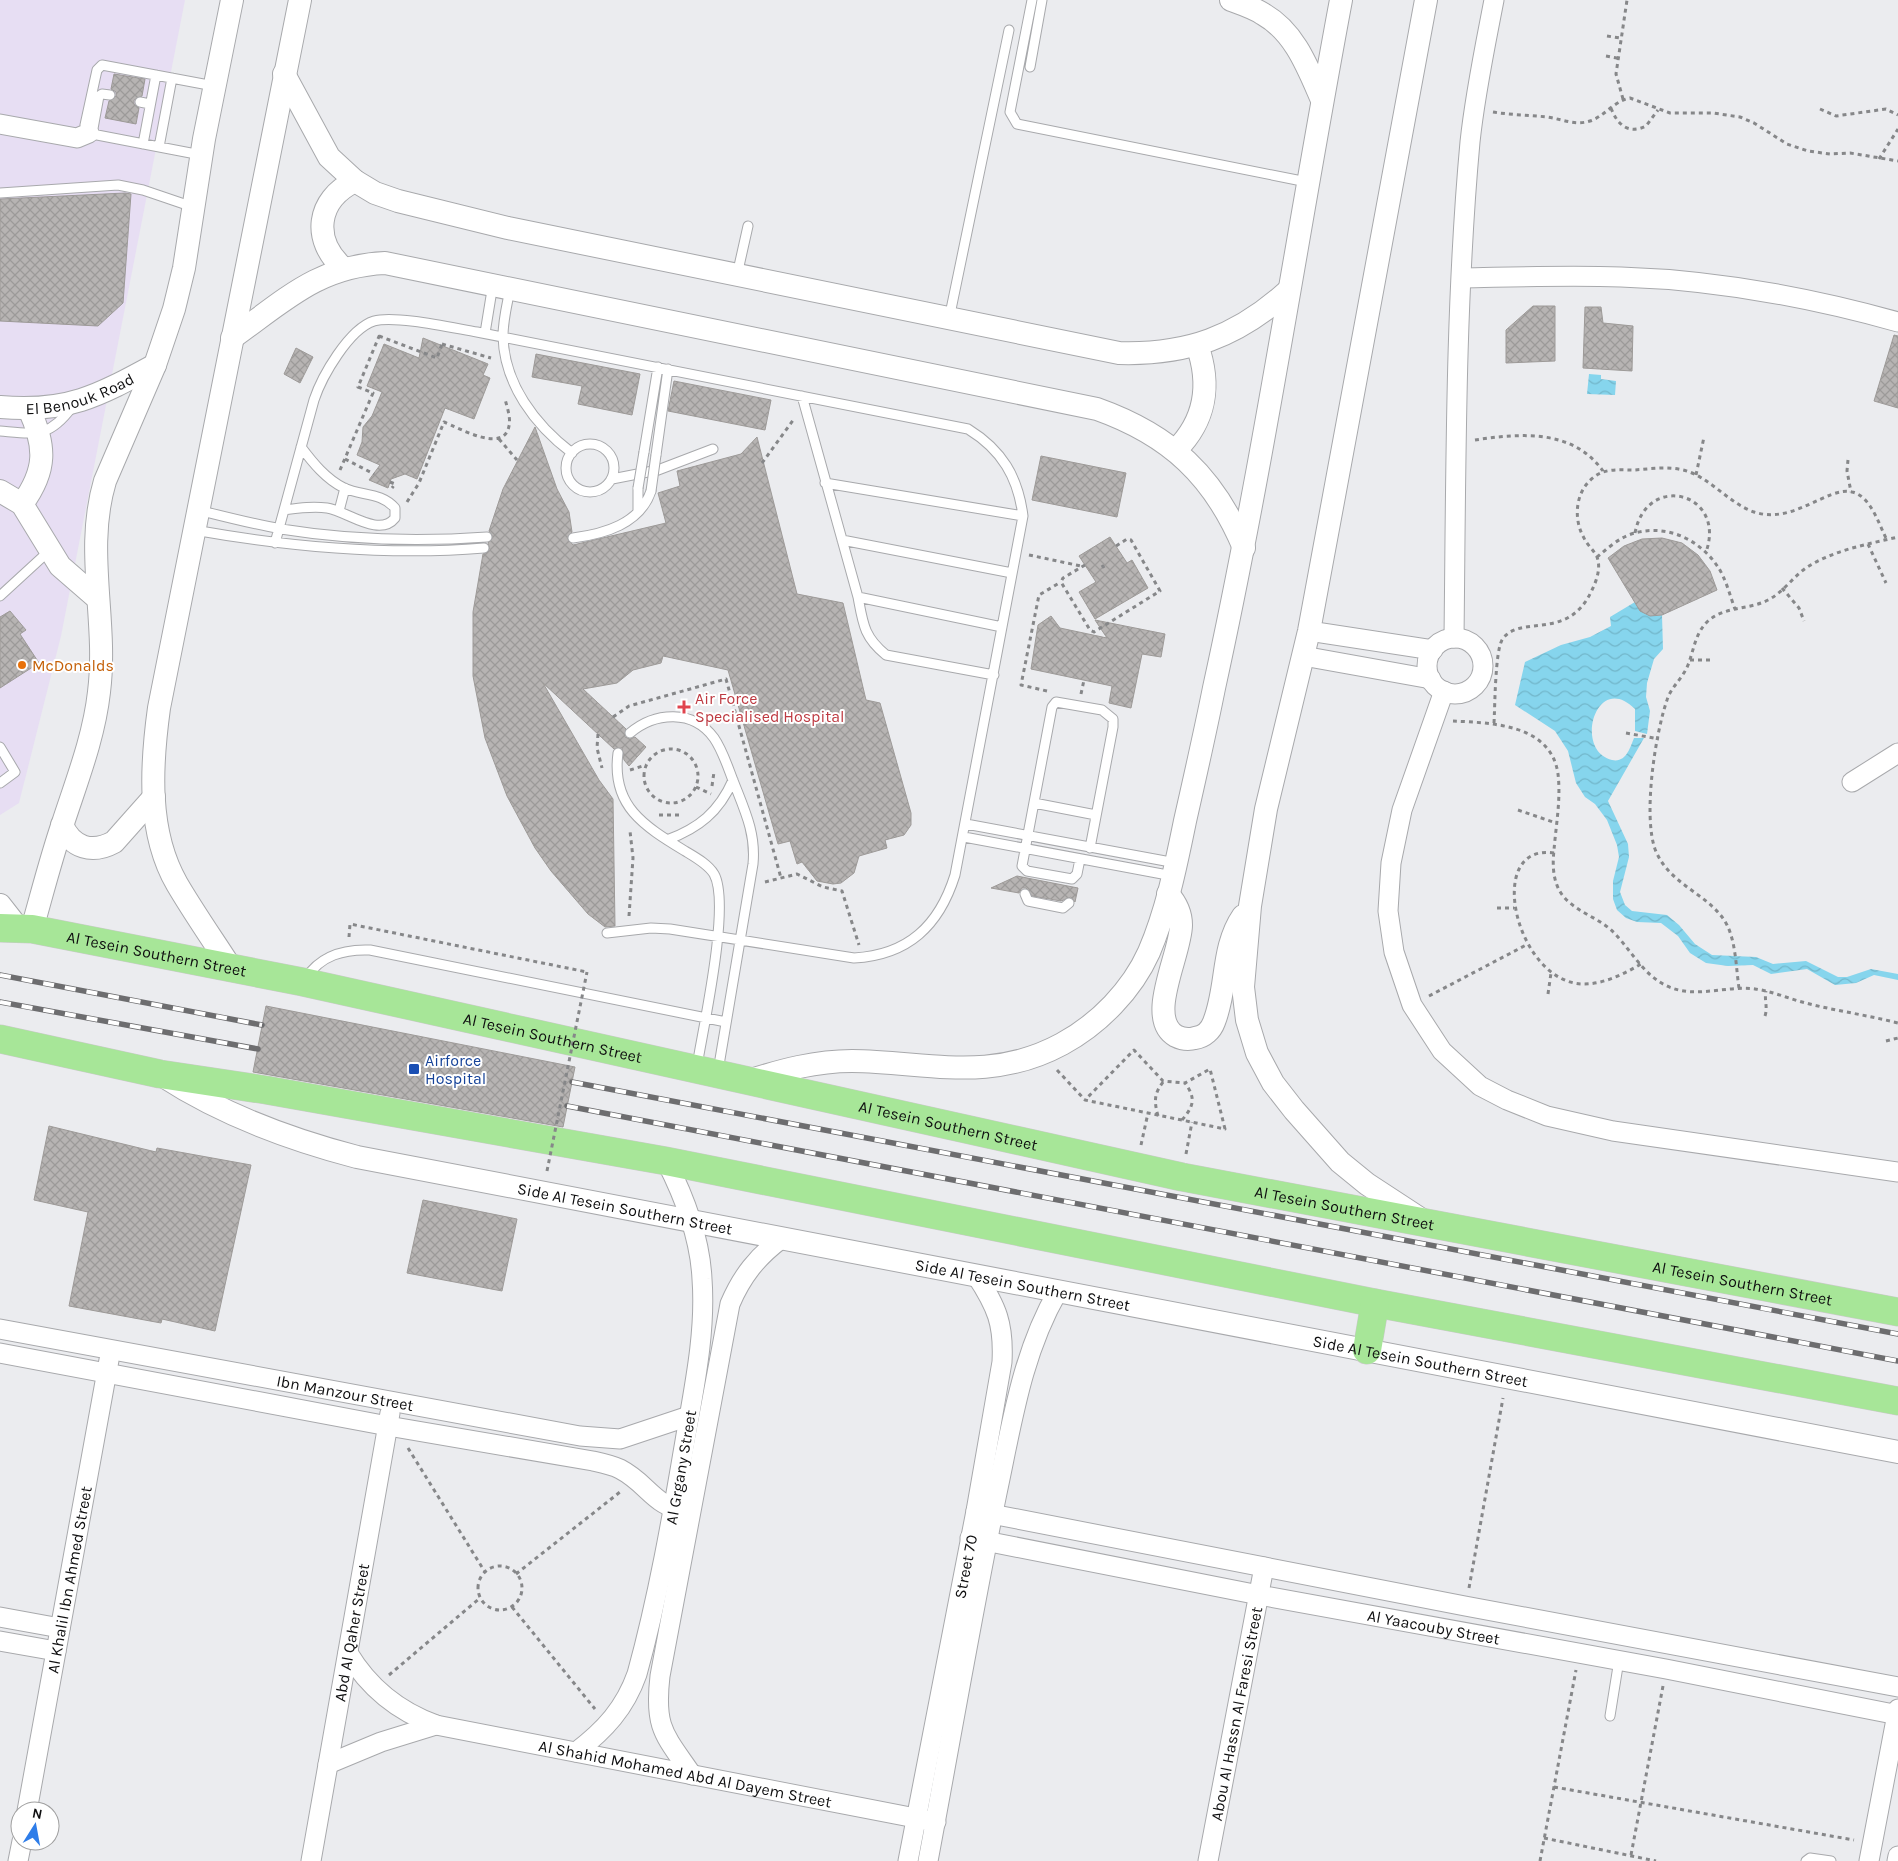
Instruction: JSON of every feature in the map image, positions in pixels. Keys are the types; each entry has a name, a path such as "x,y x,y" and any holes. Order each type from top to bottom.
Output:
{"highway":[{"name":"Al Tesein Southern Street","path":"16,928 303,982 1136,1168 1898,1312"},
{"path":"0,1039 160,1074 266,1090 666,1161 1375,1303 1898,1401"},
{"path":"1367,1350 1375,1303"}],"street":[{"path":"16,928 62,825 84,760 99,694 102,659 101,613 95,557 99,500 105,481 155,365 174,309 184,268 202,155 232,0"},
{"path":"231,968 177,883 165,856 157,827 154,797 154,752 160,708 196,520 300,0"},
{"path":"1231,0 1269,7 1276,23 1296,46 1322,100"},
{"path":"748,1081 813,1064 852,1061 952,1068 983,1068 1013,1063 1042,1054 1085,1030 1122,995 1148,953 1172,878 1244,548 1307,182 1341,0"},
{"path":"1425,1222 1367,1184 1340,1162 1316,1137 1273,1083 1257,1053 1246,1012 1243,987 1250,906 1266,809 1308,631 1426,0"},
{"path":"1454,638 1462,278 1474,110 1494,0"},
{"path":"284,74 324,150 341,170 355,181 376,193 398,201 508,228 1119,353 1171,351 1197,346 1246,324 1268,309 1288,291"},
{"path":"0,124 76,138 91,133"},
{"path":"343,268 329,252 323,237 322,221 330,201 336,193 355,181"},
{"path":"232,338 309,284 343,268 364,264 385,264 502,286 1097,409 1147,431 1176,450 1207,482 1222,503 1244,548"},
{"path":"1462,278 1622,277 1691,282 1809,301 1898,322"},
{"path":"1176,450 1194,429 1204,403 1205,374 1197,346"},
{"name":"El Benouk Road","path":"0,407 29,409 75,403 104,393 155,365"},
{"path":"22,504 31,492 42,463 40,432 29,409"},
{"path":"0,491 22,504 50,551 71,578 98,599"},
{"path":"1308,631 1433,650"},
{"path":"1303,656 1437,685 1456,694 1468,691 1478,683 1483,672 1483,659 1477,648 1467,640 1454,638 1439,644 1433,650 1428,669 1437,685 1435,720 1402,810 1391,863 1388,911 1394,952 1412,1004 1442,1051 1480,1086 1506,1100 1547,1116 1613,1131 1898,1172"},
{"path":"1852,782 1898,753"},
{"path":"62,825 71,840 79,846 97,849 106,847 114,842 154,797"},
{"path":"1172,878 1181,924 1162,1013 1167,1028 1179,1037 1187,1039 1203,1036 1214,1023 1231,939 1250,906"},
{"path":"0,905 16,928"},
{"name":"Side Al Tesein Southern Street","path":"160,1074 192,1095 232,1114 313,1146 357,1157 1898,1452"},
{"name":"Al Grgany Street","path":"666,1161 681,1190 692,1222 702,1279 703,1307 689,1416 681,1511 657,1704 662,1730 692,1774"},
{"name":"Al Grgany Street","path":"576,1752 608,1726 631,1692 681,1511 730,1304 738,1284 750,1267 764,1252 781,1239"},
{"name":"Street 70","path":"928,1861 936,1822 984,1513 1002,1362 1003,1338 999,1315 976,1275"},
{"name":"Street 70","path":"984,1513 1036,1333 1058,1291"},
{"name":"Ibn Manzour Street","path":"0,1329 602,1439 620,1439 639,1434 689,1416"},
{"name":"Al Khalil Ibn Ahmed Street","path":"29,1801 111,1348"},
{"name":"Ibn Manzour Street","path":"0,1353 391,1426 593,1461 621,1470 655,1498 681,1511"},
{"name":"Abd Al Qaher Street","path":"311,1861 391,1426 392,1402"},
{"name":"Al Yaacouby Street","path":"984,1513 1898,1687"},
{"name":"Street 70","path":"908,1861 979,1540"},
{"name":"Al Yaacouby Street","path":"979,1540 1259,1595 1898,1713"},
{"name":"Abou Al Hassn Al Faresi Street","path":"1208,1861 1264,1567"},
{"path":"0,1616 60,1628"},
{"path":"0,1641 56,1650"},
{"name":"Al Shahid Mohamed Abd Al Dayem Street","path":"348,1652 374,1688 402,1710 436,1725 936,1822"},
{"path":"1871,1852 1898,1713"},
{"name":"Al Shahid Mohamed Abd Al Dayem Street","path":"328,1764 381,1742 436,1725"},
{"path":"1897,1861 1898,1856"}],"lane":[{"path":"1032,0 1010,112 1016,124 1307,182"},
{"path":"1030,67 1042,0"},
{"path":"949,319 1009,30"},
{"path":"202,155 91,133 85,127 99,66 106,65 215,86"},
{"path":"143,144 156,75"},
{"path":"159,147 172,78"},
{"path":"91,133 100,96 102,94 110,96"},
{"path":"140,102 150,104"},
{"path":"0,193 118,185 143,190 194,207"},
{"path":"737,276 748,226"},
{"path":"485,334 502,286"},
{"path":"502,286 503,337 508,366 525,405 542,428 572,453"},
{"path":"276,543 318,388 329,366 362,328 375,321 385,320 448,327 503,337 968,429 991,446 1009,467 1017,484 1023,516 964,837 950,890 944,903 926,929 899,948 863,958 660,928 607,933"},
{"path":"638,510 638,488 658,367"},
{"path":"573,538 603,533 614,529 647,501 651,490 668,369"},
{"path":"802,396 858,597 865,630 874,645 886,655 994,675"},
{"path":"0,432 40,432 58,425 75,403"},
{"path":"612,479 614,462 604,449 588,444 580,446 572,453 566,466 567,474 576,488 583,492 600,490 612,479 658,470 713,448"},
{"path":"284,510 314,507 339,511 364,522 385,526 391,523 396,513 395,508 386,500 345,488 334,482 316,466 301,447"},
{"path":"826,483 1023,516"},
{"path":"339,511 345,488"},
{"path":"196,520 397,540 487,537"},
{"path":"196,520 276,543 407,552 484,548"},
{"path":"842,540 1012,573"},
{"path":"0,596 50,551"},
{"path":"858,597 1002,627"},
{"path":"1080,859 1073,882 1029,875 1022,866 1052,707 1058,702 1102,710 1112,719 1113,728 1090,848"},
{"path":"630,733 639,725 660,716 683,717 694,721 712,736 732,780 753,836 753,864 726,1022 707,1071"},
{"path":"0,746 15,772 0,783"},
{"path":"618,752 617,780 626,804 644,824 701,861 714,874 718,890 718,936 705,1018 707,1071"},
{"path":"667,840 696,828 708,818 719,807 732,780"},
{"path":"1034,803 1096,815"},
{"path":"966,824 1090,848 1172,878"},
{"path":"964,837 1172,878"},
{"path":"1025,894 1026,899 1030,902 1063,908 1069,903"},
{"path":"303,982 317,965 336,954 347,951 370,950 726,1022"},
{"path":"1610,1716 1619,1660"},
{"path":"1806,1861 1810,1858 1831,1861"}],"path":[{"path":"1623,99 1616,74 1627,0"},
{"path":"1607,36 1620,38"},
{"path":"1606,56 1617,58"},
{"path":"1474,110 1519,116 1547,117 1576,123 1598,118 1623,99 1637,99 1658,110 1684,115 1727,114 1754,123 1797,149 1819,154 1850,153 1898,161"},
{"path":"1611,108 1616,122 1623,127 1632,129 1646,126 1658,110"},
{"path":"1820,109 1836,116 1886,109 1898,115"},
{"path":"1879,159 1898,129"},
{"path":"334,482 373,393 358,387 385,320"},
{"path":"379,336 437,358 448,327"},
{"path":"442,344 496,359"},
{"path":"396,513 419,484 444,422 487,439 499,439 504,436 510,425 504,394"},
{"path":"762,463 788,425"},
{"path":"1457,442 1516,436 1560,440 1585,451 1603,471"},
{"path":"1696,475 1704,437"},
{"path":"499,439 517,460"},
{"path":"345,459 374,474"},
{"path":"1848,460 1847,476 1851,492"},
{"path":"1494,723 1498,655 1502,641 1512,631 1556,623 1570,618 1582,608 1597,578 1599,567 1596,557 1579,530 1577,516 1579,498 1585,484 1603,471 1672,468 1696,475 1738,504 1754,512 1768,515 1801,509 1835,494 1851,492 1859,496 1871,509 1887,540"},
{"path":"1635,533 1638,519 1645,508 1656,499 1669,496 1683,497 1696,502 1705,513 1710,525 1711,539 1706,552"},
{"path":"1596,557 1622,538 1635,533 1667,531 1696,543 1706,552 1719,568 1735,609"},
{"path":"1739,988 1731,934 1720,916 1676,880 1664,866 1656,850 1651,832 1651,803 1659,739 1667,700 1690,660 1696,641 1708,622 1718,615 1768,600 1808,566 1828,556 1898,537"},
{"path":"1061,582 1093,632 1159,593 1160,587 1131,540 1127,539 1116,546"},
{"path":"1868,544 1886,583"},
{"path":"1016,553 1084,566 1038,595 1021,686 1055,692"},
{"path":"1782,588 1799,608 1804,621"},
{"path":"1690,660 1711,660"},
{"path":"1081,697 1084,680"},
{"path":"1072,696 1088,699"},
{"path":"1435,720 1494,723 1521,730 1534,737 1545,747 1553,760 1558,774 1553,870 1558,887 1568,901 1611,930 1652,977 1679,991 1694,992 1739,988 1766,991 1806,1003 1898,1023"},
{"path":"1626,733 1659,739"},
{"path":"598,734 597,748 606,775"},
{"path":"629,766 628,771 646,764 658,752 674,749 682,751 695,762 698,778 696,787 685,799 668,802 660,800 648,789 644,772 646,764"},
{"path":"704,801 713,784 713,764"},
{"path":"1518,810 1556,823"},
{"path":"655,814 673,817 690,812"},
{"path":"628,826 633,858 628,930"},
{"path":"1554,853 1538,854 1528,859 1520,868 1513,894 1514,908 1520,929 1528,944 1551,973 1573,983 1585,984 1613,978 1641,964"},
{"path":"748,886 797,874 823,887 842,891 863,958"},
{"path":"1497,908 1514,908"},
{"path":"347,951 350,924 587,972 547,1171"},
{"path":"1412,1004 1528,944"},
{"path":"1548,994 1551,973"},
{"path":"1765,1016 1766,991"},
{"path":"1886,1041 1898,1038"},
{"path":"1042,1054 1084,1100 1225,1129 1210,1069 1185,1083 1163,1081 1134,1050 1084,1100"},
{"path":"1158,1116 1155,1103 1156,1092 1163,1081"},
{"path":"1182,1120 1192,1108 1194,1101 1192,1092 1185,1083"},
{"path":"1136,1168 1148,1113"},
{"path":"1182,1177 1192,1122"},
{"path":"1465,1606 1507,1377"},
{"path":"391,1426 485,1572"},
{"path":"516,1574 634,1481"},
{"path":"501,1566 516,1574 522,1588 520,1599 506,1610 494,1610 488,1607 480,1598 479,1581 485,1572 501,1566"},
{"path":"374,1688 480,1598"},
{"path":"512,1607 608,1726"},
{"path":"1540,1861 1579,1653"},
{"path":"1631,1855 1666,1669"},
{"path":"1554,1787 1641,1802 1871,1852"},
{"path":"1544,1838 1656,1861"}],"shaded area":[{"path":"0,0 185,0 61,636 19,803 0,815"}],"water":[{"path":"1589,374 1601,375 1601,379 1616,381 1615,395 1587,394"},
{"path":"1635,602 1646,614 1653,616 1662,615 1663,649 1654,659 1647,683 1646,697 1650,711 1647,734 1635,731 1635,709 1621,700 1609,699 1600,706 1594,716 1592,730 1594,743 1600,754 1612,760 1624,757 1634,738 1644,738 1608,801 1628,844 1629,857 1620,892 1625,905 1632,911 1667,915 1679,925 1695,944 1712,955 1756,957 1773,964 1806,961 1838,977 1847,977 1871,969 1898,974 1898,980 1874,975 1856,983 1835,985 1807,969 1771,974 1753,965 1728,966 1706,963 1690,953 1678,936 1661,923 1637,922 1626,918 1617,910 1613,899 1613,881 1619,857 1617,845 1607,820 1595,804 1585,797 1576,783 1568,751 1555,731 1515,705 1525,662 1561,645 1590,637 1611,626 1610,617"}],"building":[{"path":"114,74 145,79 142,96 134,100 134,104 139,108 136,124 105,118 109,101 116,96 116,92 111,89"},
{"path":"131,194 123,303 98,326 0,321 0,199"},
{"path":"1533,306 1555,306 1555,361 1506,363 1506,330"},
{"path":"1585,307 1601,307 1603,323 1633,326 1632,371 1583,368"},
{"path":"1894,335 1898,336 1898,408 1874,401"},
{"path":"423,338 488,364 483,375 490,378 474,419 445,408 417,479 405,474 391,479 388,488 369,480 380,465 357,455 362,442 363,427 372,416 382,392 367,386 384,344 419,358"},
{"path":"296,348 313,357 300,383 284,374"},
{"path":"536,354 640,374 632,415 578,404 582,386 532,377"},
{"path":"674,381 771,400 765,430 668,411"},
{"path":"535,427 557,489 569,512 572,532 567,538 573,545 666,523 658,493 680,486 677,471 741,454 757,437 797,594 843,603 866,700 880,703 911,813 911,825 904,835 885,840 887,848 859,856 854,873 841,883 833,884 817,881 802,862 797,864 790,841 778,844 728,670 663,656 661,663 633,670 617,683 583,689 626,729 625,737 630,739 635,737 646,747 629,766 624,760 622,748 614,749 543,683 599,780 613,799 615,926 605,927 588,914 551,871 535,848 507,796 485,738 473,676 473,612 483,554 490,550 488,543 493,537 489,531 503,489"},
{"path":"1041,456 1126,473 1117,517 1032,500"},
{"path":"1110,537 1127,563 1132,560 1148,588 1095,619 1079,592 1096,582 1079,556"},
{"path":"1662,538 1682,543 1698,555 1710,571 1717,590 1662,615 1650,616 1640,611 1608,558 1624,546 1642,539"},
{"path":"10,611 26,630 20,634 39,663 0,688 0,617"},
{"path":"1051,616 1060,628 1107,638 1095,620 1165,634 1161,657 1142,654 1131,708 1109,703 1112,686 1031,669 1038,625"},
{"path":"1017,876 1078,888 1075,902 1071,897 1061,901 1032,896 1026,888 1022,888 1019,893 991,888"},
{"name":"Airforce Hospital","path":"266,1006 575,1067 563,1127 253,1072"},
{"path":"49,1126 156,1152 157,1148 251,1165 215,1331 162,1319 161,1323 69,1306 88,1212 34,1200"},
{"path":"423,1200 517,1219 502,1291 407,1273"}],"railway":[{"path":"0,975 262,1025"},
{"path":"0,1002 258,1049"},
{"path":"572,1082 1898,1334"},
{"path":"567,1106 1898,1361"}],"place":[{"name":"McDonalds","path":"22,665"},
{"name":"Air Force Specialised Hospital","path":"684,707"},
{"name":"Airforce Hospital","path":"414,1069"}]}
